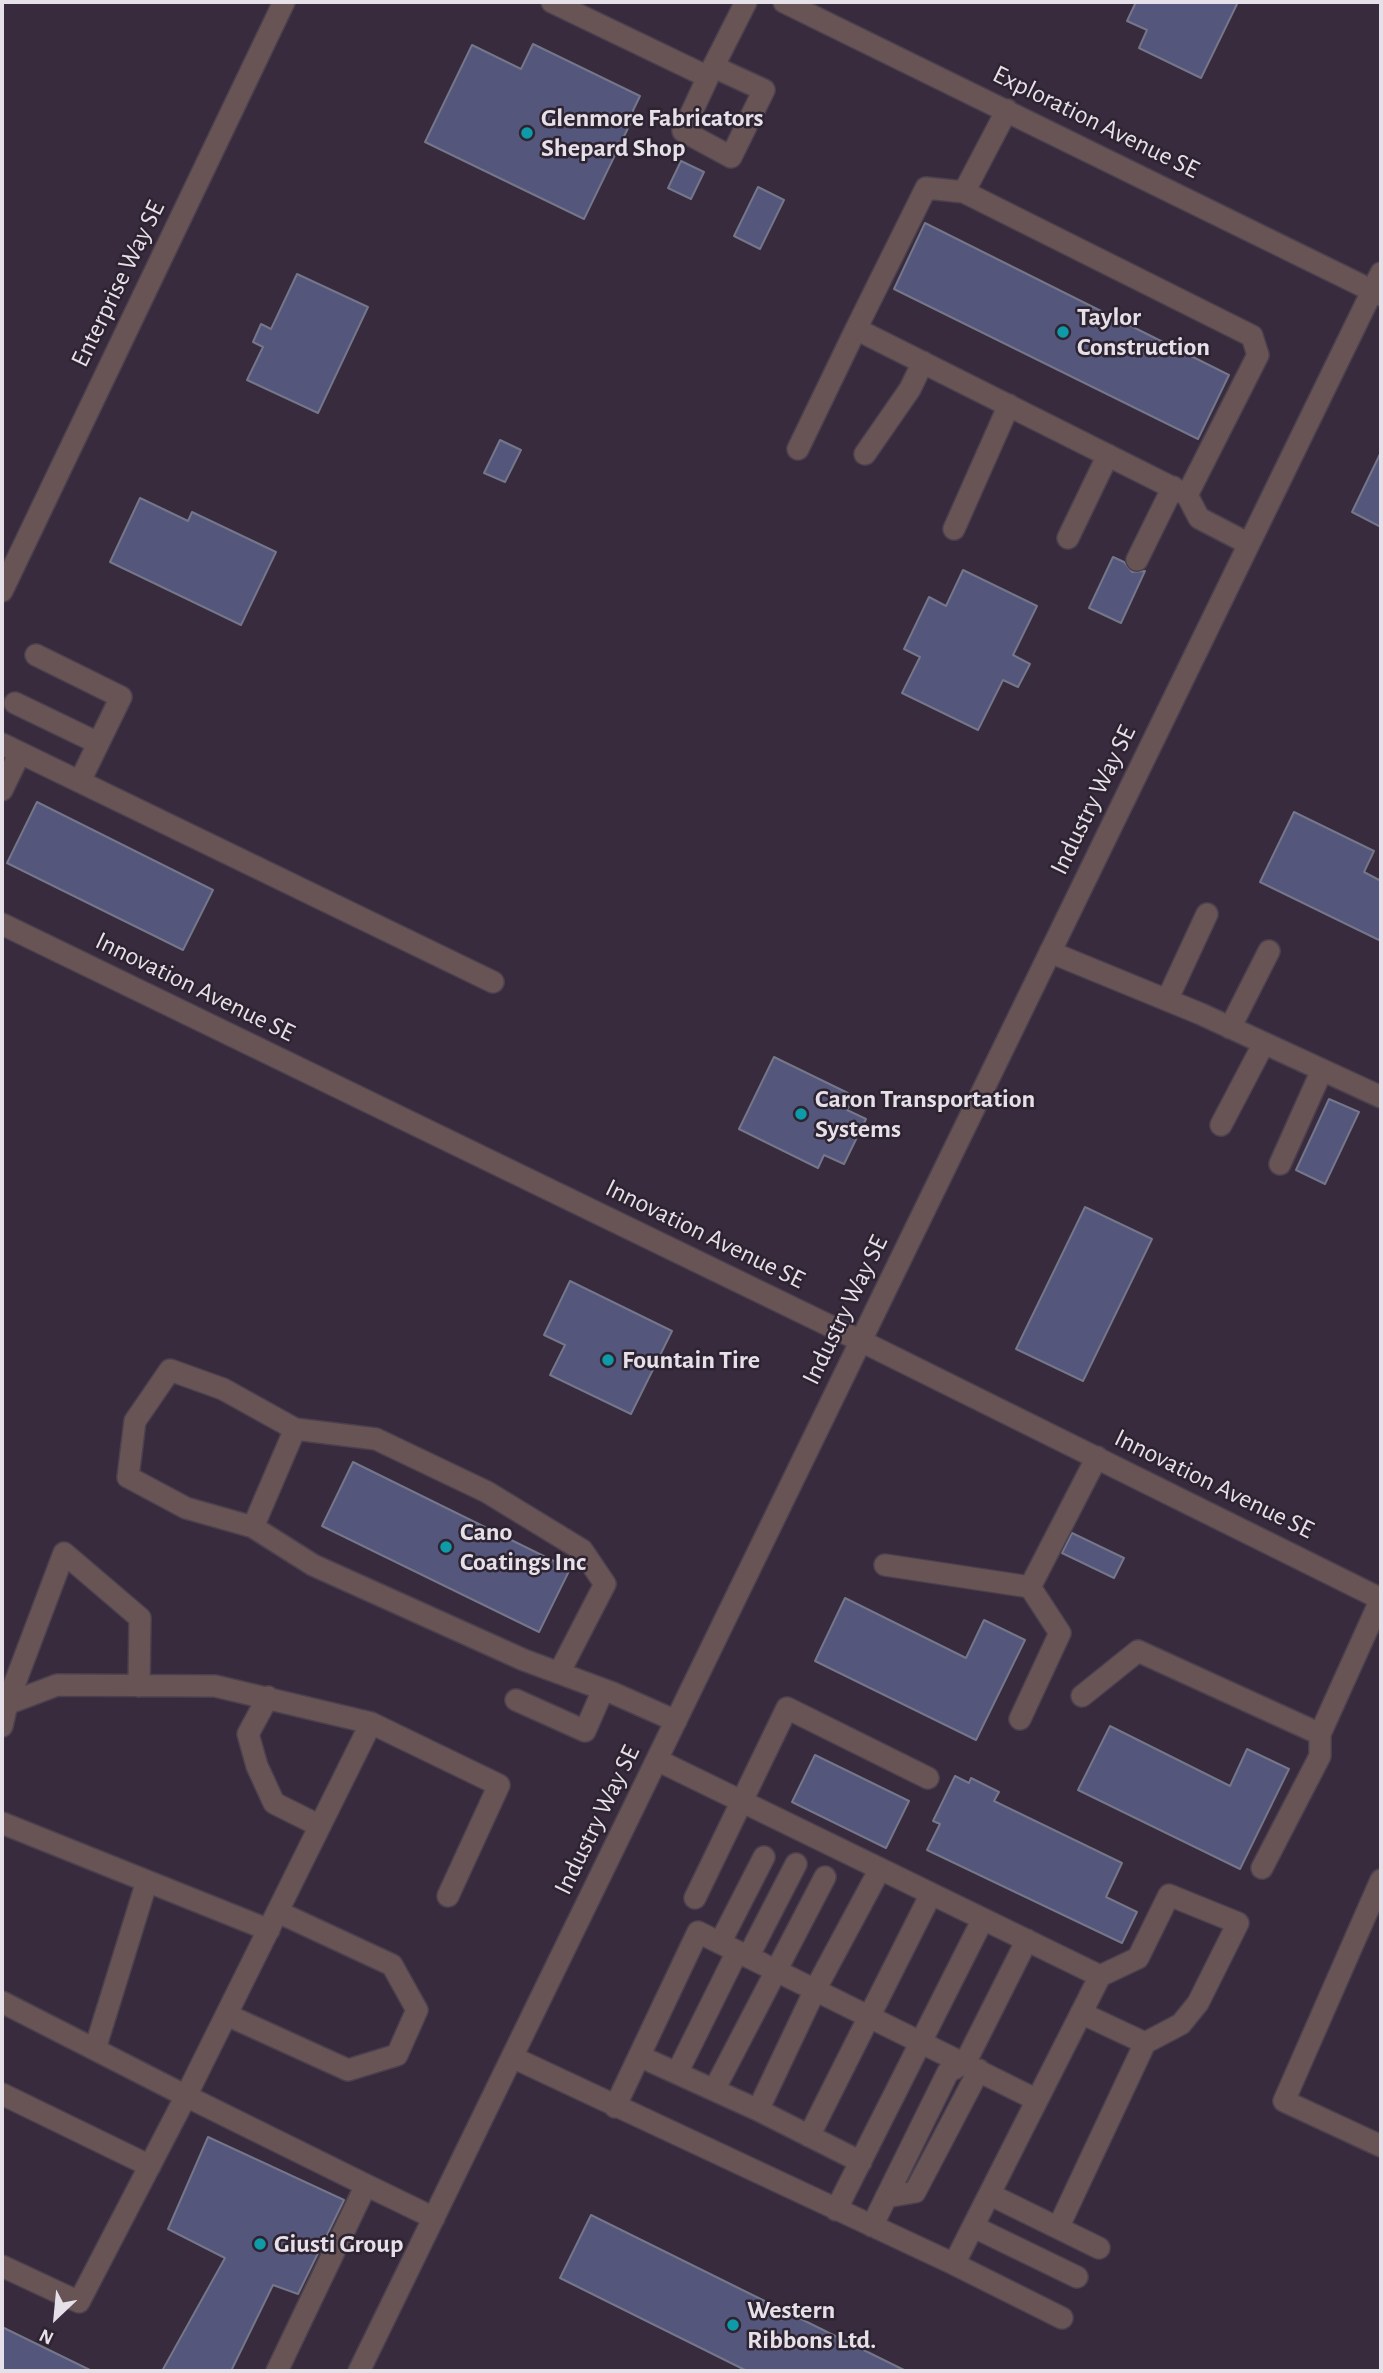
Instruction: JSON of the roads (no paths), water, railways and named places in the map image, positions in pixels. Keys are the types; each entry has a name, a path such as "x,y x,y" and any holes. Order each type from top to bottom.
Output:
{"street":[{"name":"Enterprise Way SE","path":"2,591 284,2"},
{"path":"552,2 711,72 746,2"},
{"name":"Exploration Avenue SE","path":"784,2 1378,286"},
{"path":"964,192 1007,110"},
{"path":"798,449 926,188 964,192 1252,336 1258,355 1138,560"},
{"name":"Industry Way SE","path":"359,2371 1249,544 1378,286"},
{"path":"856,329 1180,491 1199,518 1249,544"},
{"path":"865,454 910,389 923,362"},
{"path":"954,529 1009,405"},
{"path":"1068,538 1108,455"},
{"path":"36,655 121,696 80,781"},
{"path":"15,703 98,743"},
{"path":"2,790 11,748 493,982"},
{"path":"1167,1000 1206,914"},
{"name":"Innovation Avenue SE","path":"2,924 861,1341 1381,1599"},
{"path":"1230,1028 1269,951"},
{"path":"1050,952 1167,1000 1381,1097"},
{"path":"1221,1125 1264,1043"},
{"path":"1280,1164 1322,1070"},
{"path":"559,1673 605,1584 582,1550 487,1492 376,1439 295,1429 223,1390 170,1370 135,1421 128,1477 186,1507 253,1527 313,1565 524,1660 559,1673 603,1689 676,1721"},
{"path":"253,1527 295,1429"},
{"path":"1030,1587 1097,1457"},
{"path":"2,1726 7,1704 64,1553 140,1618 139,1686"},
{"path":"885,1565 1030,1587 1060,1633 1020,1719"},
{"path":"1262,1868 1321,1756 1320,1734 1381,1599"},
{"path":"1083,1696 1138,1651 1320,1734"},
{"path":"7,1704 57,1685 215,1686 371,1723 499,1785 448,1896"},
{"path":"516,1700 585,1731 603,1689"},
{"path":"268,1697 248,1734 257,1766 274,1803 320,1826"},
{"path":"695,1898 787,1708 928,1778"},
{"path":"2,2266 79,2302 227,2015 371,1723"},
{"path":"657,1760 1100,1976"},
{"path":"2,1823 147,1881 274,1921 392,1965 416,2010 397,2055 348,2070 227,2015"},
{"path":"677,2073 735,1951 764,1857"},
{"path":"735,1951 796,1864"},
{"path":"758,2110 815,1990 880,1869"},
{"path":"714,2090 825,1877"},
{"path":"1381,1880 1284,2101 1381,2146"},
{"path":"95,2049 147,1881"},
{"path":"809,2136 931,1894"},
{"path":"954,2264 1100,1976 1138,1958 1169,1895 1238,1923 1198,2003 1181,2024 1145,2043 1058,2228"},
{"path":"836,2210 983,1919"},
{"path":"615,2107 698,1933 1037,2100"},
{"path":"972,2067 1027,1940"},
{"path":"2,2002 434,2218"},
{"path":"1082,2013 1145,2043"},
{"path":"639,2056 758,2110 860,2162"},
{"path":"512,2057 954,2264 1062,2318"},
{"path":"872,2226 948,2071 972,2067"},
{"path":"2,2094 150,2166"},
{"path":"277,2371 366,2185"},
{"path":"991,2195 1100,2248"},
{"path":"974,2227 1076,2277"}],"place":[{"name":"Glenmore Fabricators Shepard Shop","path":"527,133"},
{"name":"Taylor Construction","path":"1063,332"},
{"name":"Caron Transportation Systems","path":"801,1114"},
{"name":"Fountain Tire","path":"608,1360"},
{"name":"Cano Coatings Inc","path":"446,1547"},
{"name":"Giusti Group","path":"260,2244"},
{"name":"Western Ribbons Ltd.","path":"733,2325"}]}
